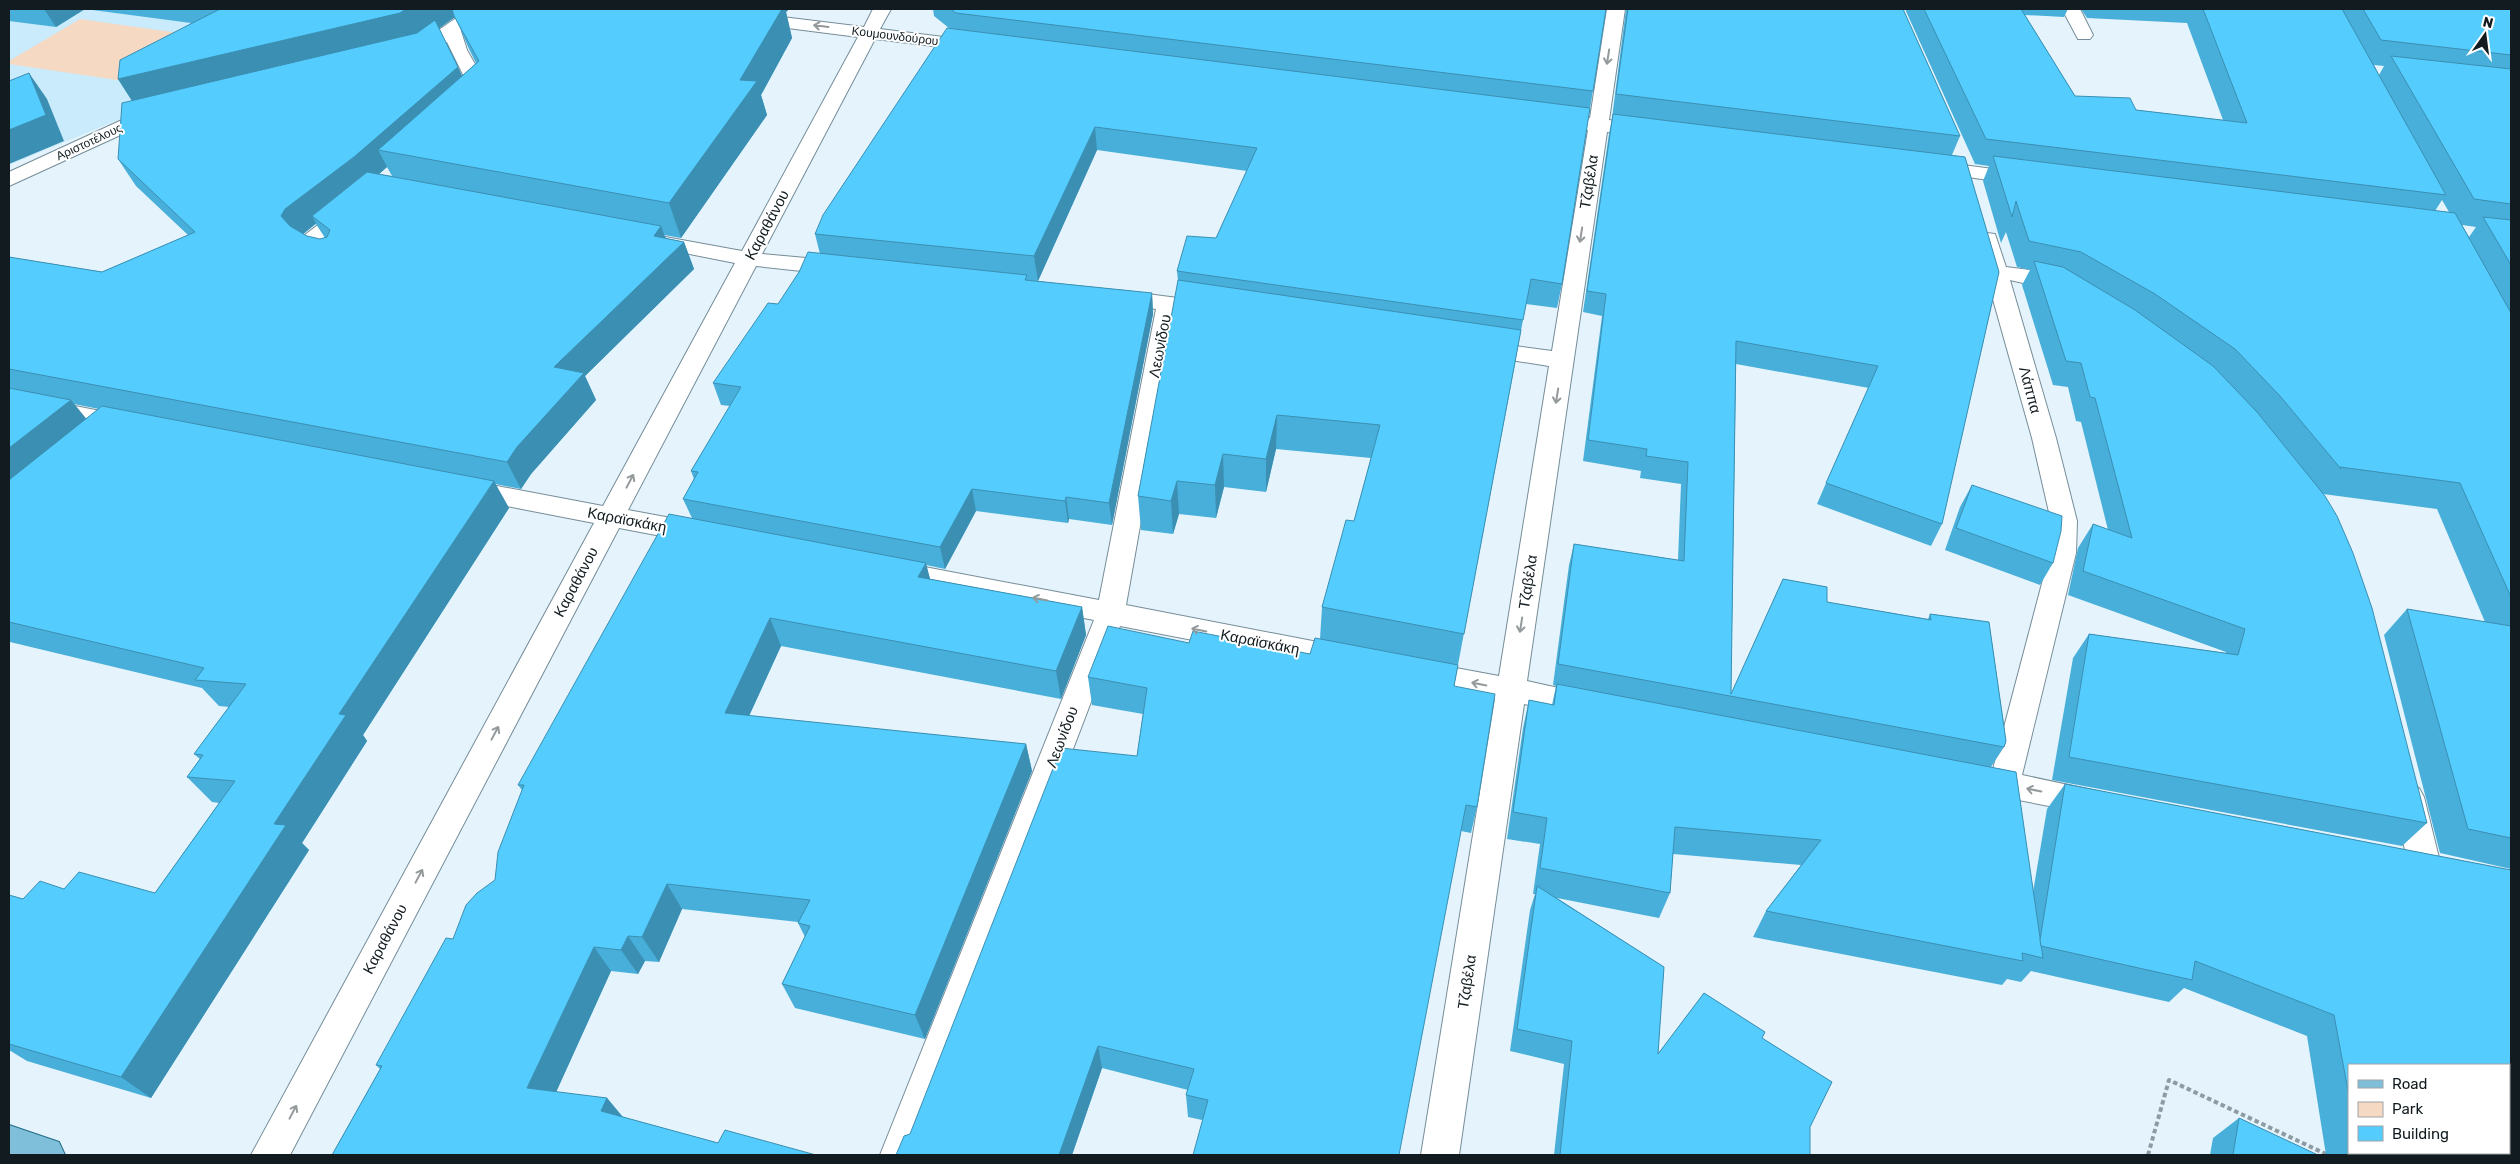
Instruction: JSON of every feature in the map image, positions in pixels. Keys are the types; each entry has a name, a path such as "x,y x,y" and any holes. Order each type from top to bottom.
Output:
{"main road":[{"path":"9,1144 46,1155"}],"street":[{"path":"393,59 422,52 480,9"},
{"name":"Κουμουνδούρου","path":"678,9 998,49"},
{"name":"Καραθάνου","path":"270,1155 882,9"},
{"name":"Τζαβέλα","path":"1440,1155 1616,9"},
{"path":"2071,9 2084,35"},
{"path":"452,30 458,50 482,94 461,113"},
{"name":"Αριστοτέλους","path":"9,180 131,123 170,113"},
{"path":"1529,116 1666,133"},
{"name":"Λάππα","path":"1954,148 1967,172 1998,272 2044,438 2064,522 2063,553 2004,785"},
{"path":"1909,164 2045,181"},
{"path":"333,258 310,242 369,195"},
{"path":"631,237 749,259 856,270"},
{"path":"1998,272 2052,281 2086,298"},
{"path":"1100,296 1228,311"},
{"name":"Λεωνίδου","path":"899,1155 1111,613 1168,303"},
{"path":"1454,344 1562,360"},
{"path":"9,401 148,428"},
{"path":"97,440 119,422"},
{"name":"Καραϊσκάκη","path":"437,483 719,538"},
{"name":"Καραϊσκάκη","path":"866,566 1618,710"},
{"path":"2402,772 2425,866"},
{"path":"1956,775 2122,808"},
{"path":"2396,861 2454,872"}],"path":[{"path":"2148,1155 2169,1080 2328,1155"}],"shaded area":[{"path":"9,9 449,9 130,115 9,165"}],"green space":[{"path":"80,19 207,37 137,83 9,64 9,61"}],"building":[{"path":"220,9 406,9 400,13 118,79 120,60"},
{"path":"452,9 782,9 740,80 757,81 669,203 378,150 479,61"},
{"path":"950,9 1606,9 1593,91 956,13"},
{"path":"1628,9 1903,9 1960,136 1616,94"},
{"path":"1924,9 2021,9 2075,96 2130,98 2136,110 2247,123 2203,9 2342,9 2446,195 1986,139"},
{"path":"2363,9 2511,9 2511,55 2381,40"},
{"path":"435,20 458,67 354,157 285,209 281,216 290,226 307,236 320,239 327,237 330,230 312,216 367,172 661,226 654,236 684,242 554,367 584,373 517,447 507,462 9,369 9,257 102,272 195,232 118,159 122,103 417,33"},
{"path":"947,28 1590,108 1562,284 1531,279 1523,320 1177,271 1187,236 1216,238 1257,148 1095,127 1034,256 815,234 823,215"},
{"path":"2391,56 2511,69 2511,204 2474,199"},
{"path":"29,73 46,115 9,130 9,81"},
{"path":"1613,114 1965,157 1999,272 1942,524 1826,483 1878,366 1736,341 1731,694 1783,579 1827,587 1827,602 1931,620 1930,614 1989,622 2006,741 2004,747 1558,664 1574,544 1684,561 1688,462 1646,456 1647,449 1588,440 1606,294 1587,291"},
{"path":"1993,156 2455,213 2511,313 2511,597 2460,483 2340,467 2341,469 2280,396 2235,349 2155,294 2081,252 2029,241 2016,201 2012,217"},
{"path":"2483,217 2511,220 2511,265"},
{"path":"808,252 1027,275 1025,280 1152,293 1109,503 1066,497 1065,501 972,489 940,547 683,499 698,472 691,471 741,387 713,383 768,303 778,304 799,272"},
{"path":"2034,261 2063,267 2135,310 2213,366 2257,412 2325,496 2337,516 2353,553 2372,608 2427,823 2069,757 2089,634 2238,655 2245,629 2083,571 2093,524 2132,538 2095,398 2090,397 2081,363 2066,361"},
{"path":"1178,280 1521,330 1464,634 1322,607 1346,520 1354,521 1380,425 1277,415 1266,459 1223,454 1215,485 1177,481 1171,501 1138,496"},
{"path":"9,388 71,400 9,448"},
{"path":"102,406 494,481 339,714 346,715 274,824 286,825 121,1077 9,1044 9,895 23,899 40,881 64,889 79,872 155,893 235,781 187,777 203,755 194,754 246,684 195,680 204,668 9,622 9,480"},
{"path":"1972,485 2062,516 2061,531 2053,563 1956,528"},
{"path":"669,514 926,563 918,577 1082,607 1056,671 770,618 725,713 1026,744 915,1015 782,984 810,926 798,923 810,900 667,884 642,937 628,936 621,950 594,947 527,1088 607,1098 601,1111 718,1143 725,1130 816,1155 332,1155 382,1066 376,1065 446,938 453,939 466,905 477,893 495,880 498,852 524,785 518,785"},
{"path":"2407,609 2511,626 2511,838 2468,829"},
{"path":"1108,626 1189,643 1193,631 1310,654 1315,638 1458,665 1454,686 1495,694 1477,807 1466,805 1399,1155 1193,1155 1208,1100 1186,1095 1194,1069 1098,1046 1059,1155 896,1155 904,1136 910,1134 1061,748 1137,756 1147,688 1088,677"},
{"path":"1557,684 2016,772 2043,958 2022,953 2023,961 1766,911 1821,840 1675,827 1670,893 1540,868 1547,818 1513,812 1529,700 1554,705"},
{"path":"2065,784 2511,870 2511,1155 2359,1155 2510,1154 2510,1064 2348,1064 2348,1091 2334,1015 2195,961 2192,980 2041,946 2040,940"},
{"path":"1537,886 1664,967 1658,1054 1704,993 1765,1032 1762,1038 1832,1082 1810,1127 1810,1155 1560,1155 1572,1041 1517,1029"},
{"path":"2239,1118 2318,1155 2233,1155"}]}
